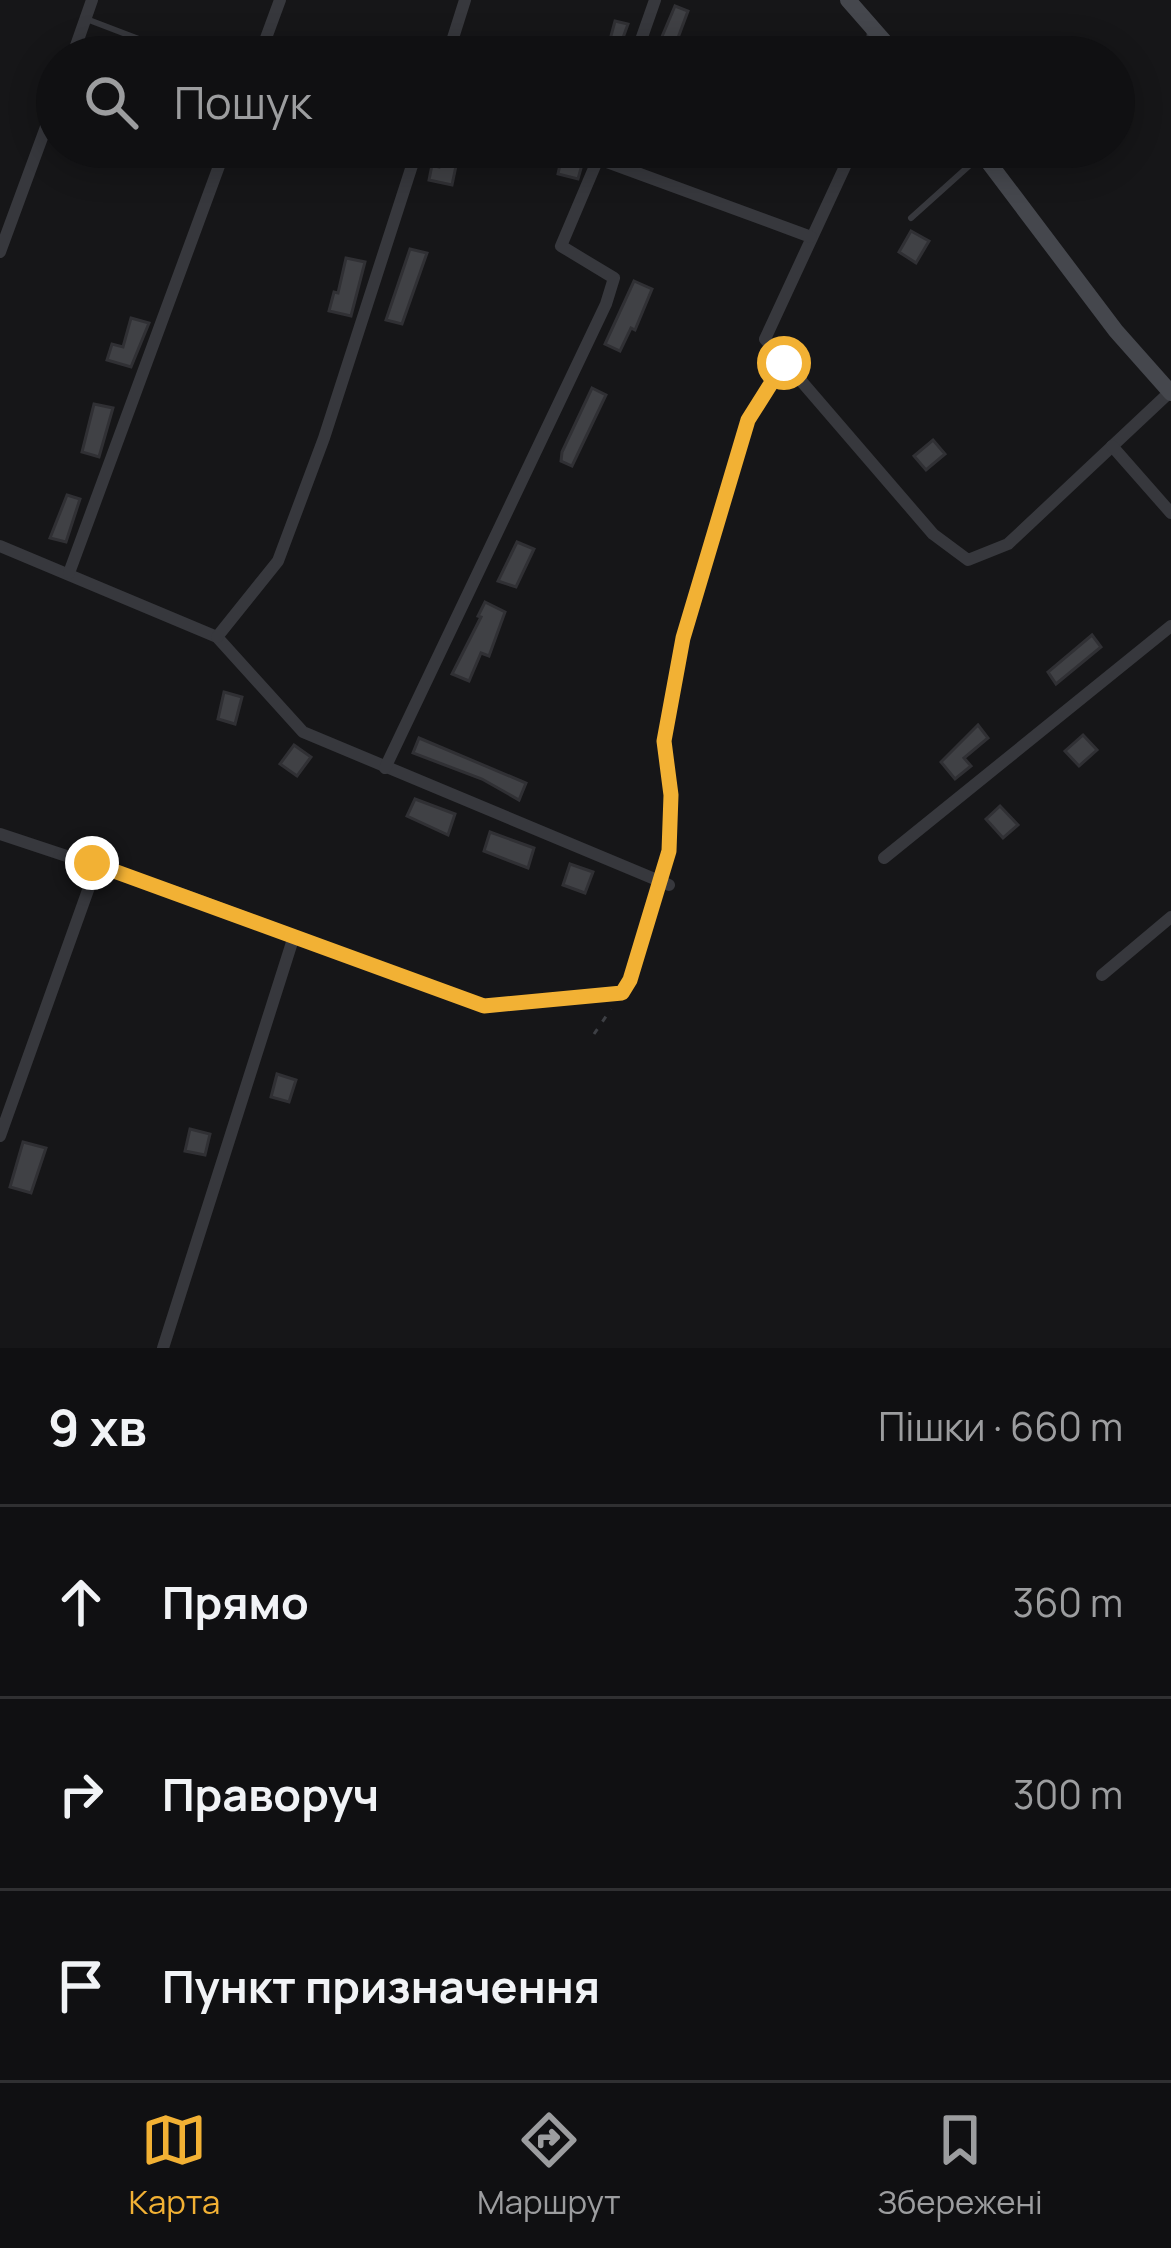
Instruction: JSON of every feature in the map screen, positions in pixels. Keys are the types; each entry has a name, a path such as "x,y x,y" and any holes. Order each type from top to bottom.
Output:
{"main road":[{"path":"848,0 880,36"},
{"path":"994,168 1116,331 1170,392"}],"street":[{"path":"80,36 92,0"},
{"path":"267,36 280,0"},
{"path":"454,36 465,0"},
{"path":"642,36 655,0"},
{"path":"872,36 873,28"},
{"path":"0,252 36,154"},
{"path":"69,574 218,168"},
{"path":"217,637 278,561 324,438 411,168"},
{"path":"385,768 606,304 614,278 561,245 594,168"},
{"path":"638,168 811,237"},
{"path":"844,168 765,340 933,534 968,560 1008,544 1170,392"},
{"path":"1112,446 1171,513"},
{"path":"0,546 217,637 303,732 665,883"},
{"path":"884,858 1171,626"},
{"path":"0,834 484,1006 622,993"},
{"path":"0,1136 97,865"},
{"path":"1102,975 1171,917"},
{"path":"163,1348 294,936"}],"lane":[{"path":"86,19 131,36"},
{"path":"911,218 962,168"}],"path":[{"path":"594,1034 630,980 665,883 671,795 664,741 683,638 748,420 784,363"}],"building":[{"path":"675,6 688,11 679,36 662,36"},
{"path":"615,21 628,24 624,36 611,36"},
{"path":"431,168 456,168 452,185 429,180"},
{"path":"559,168 581,168 578,179 558,174"},
{"path":"911,231 929,241 916,263 899,252"},
{"path":"410,249 427,253 402,324 386,320"},
{"path":"346,258 365,262 351,316 329,311"},
{"path":"634,281 652,289 635,330 631,328 620,351 605,344"},
{"path":"131,318 149,323 131,367 107,360 112,344 123,347"},
{"path":"592,388 606,395 572,466 561,461 562,452"},
{"path":"94,404 113,408 99,457 82,452"},
{"path":"933,440 945,454 926,470 914,456"},
{"path":"67,495 80,499 66,542 50,538"},
{"path":"517,542 534,549 516,587 498,581"},
{"path":"485,602 505,612 489,656 481,653 469,681 452,674"},
{"path":"1092,635 1101,647 1056,684 1048,672"},
{"path":"224,692 242,697 235,724 218,719"},
{"path":"978,725 988,738 964,758 971,766 955,779 941,762"},
{"path":"1083,735 1097,750 1079,766 1065,751"},
{"path":"419,738 526,783 519,800 482,779 413,753"},
{"path":"294,745 311,757 297,776 280,764"},
{"path":"415,799 455,814 448,835 407,816"},
{"path":"1000,806 1018,825 1003,838 986,819"},
{"path":"490,832 534,848 528,868 484,851"},
{"path":"570,864 593,872 585,893 563,885"},
{"path":"277,1074 296,1080 289,1102 271,1097"},
{"path":"190,1129 210,1134 205,1155 185,1151"},
{"path":"23,1142 46,1148 31,1193 10,1187"}],"route":[{"path":"92,863 484,1006 622,993 650,920 669,851 671,795 664,741 683,638 748,420 784,363"}]}
